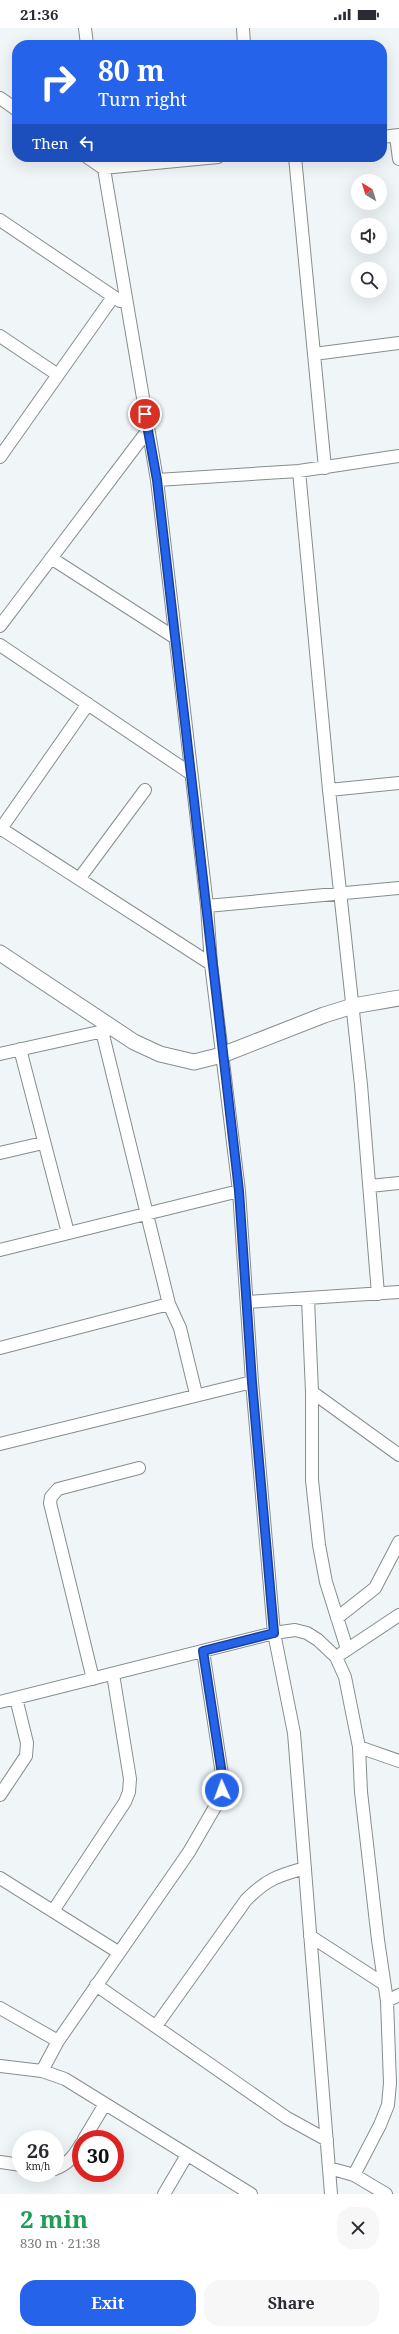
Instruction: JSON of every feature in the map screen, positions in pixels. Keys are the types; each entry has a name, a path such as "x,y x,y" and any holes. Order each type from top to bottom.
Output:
{"street":[{"path":"85,28 86,40"},
{"path":"243,28 244,40"},
{"path":"0,98 12,106"},
{"path":"387,136 398,135 399,159"},
{"path":"102,162 157,480 174,637 207,906 211,964 239,1191 252,1382 274,1633 294,1733 331,2194"},
{"path":"295,162 324,468"},
{"path":"0,220 127,306"},
{"path":"0,456 113,297"},
{"path":"0,336 58,375"},
{"path":"314,354 399,343"},
{"path":"0,626 148,430"},
{"path":"157,480 299,471 399,456"},
{"path":"299,471 329,790 342,894 353,1006 370,1186 378,1294"},
{"path":"51,558 174,637"},
{"path":"0,645 190,773"},
{"path":"88,704 0,829 211,964"},
{"path":"329,790 399,783"},
{"path":"79,879 144,790"},
{"path":"207,906 399,888"},
{"path":"0,953 107,1030 167,1055 194,1062 222,1056 324,1015 353,1006 399,998"},
{"path":"0,1054 107,1030"},
{"path":"107,1030 169,1304 180,1328 196,1394"},
{"path":"20,1049 43,1143 68,1233"},
{"path":"0,1152 43,1143"},
{"path":"370,1186 399,1183"},
{"path":"0,1250 239,1191"},
{"path":"247,1302 399,1292"},
{"path":"308,1299 312,1392 312,1480 319,1544 326,1582 347,1649"},
{"path":"0,1348 169,1304"},
{"path":"0,1444 196,1394 252,1382"},
{"path":"312,1392 399,1455"},
{"path":"92,1679 50,1503 51,1497 58,1489 139,1468"},
{"path":"337,1618 376,1588 399,1542"},
{"path":"336,1657 399,1615"},
{"path":"0,1702 274,1633 295,1630 307,1633 318,1640 336,1657 345,1677 360,1747 361,1792 387,2001 390,2046 388,2105 380,2125 354,2175"},
{"path":"42,2071 58,2041 118,1952 189,1852 215,1807 222,1790 222,1774 203,1651"},
{"path":"53,1911 125,1802 129,1792 130,1779 113,1674"},
{"path":"0,1795 26,1756 27,1743 16,1698"},
{"path":"360,1747 399,1761"},
{"path":"156,2026 246,1900 262,1884 276,1876 305,1868"},
{"path":"0,1878 118,1952"},
{"path":"310,1936 384,1984"},
{"path":"96,1985 287,2118 327,2140"},
{"path":"387,2001 399,1995"},
{"path":"0,2008 58,2041"},
{"path":"0,2066 42,2071 65,2079 251,2194"},
{"path":"89,2130 105,2104"},
{"path":"164,2194 187,2155"},
{"path":"64,2165 72,2159"},
{"path":"0,2162 12,2164"},
{"path":"329,2168 354,2175 386,2194"}],"route":[{"path":"145,414 157,480 190,773 207,906 211,964 239,1191 252,1382 274,1633 203,1651 222,1774 222,1790"}]}
